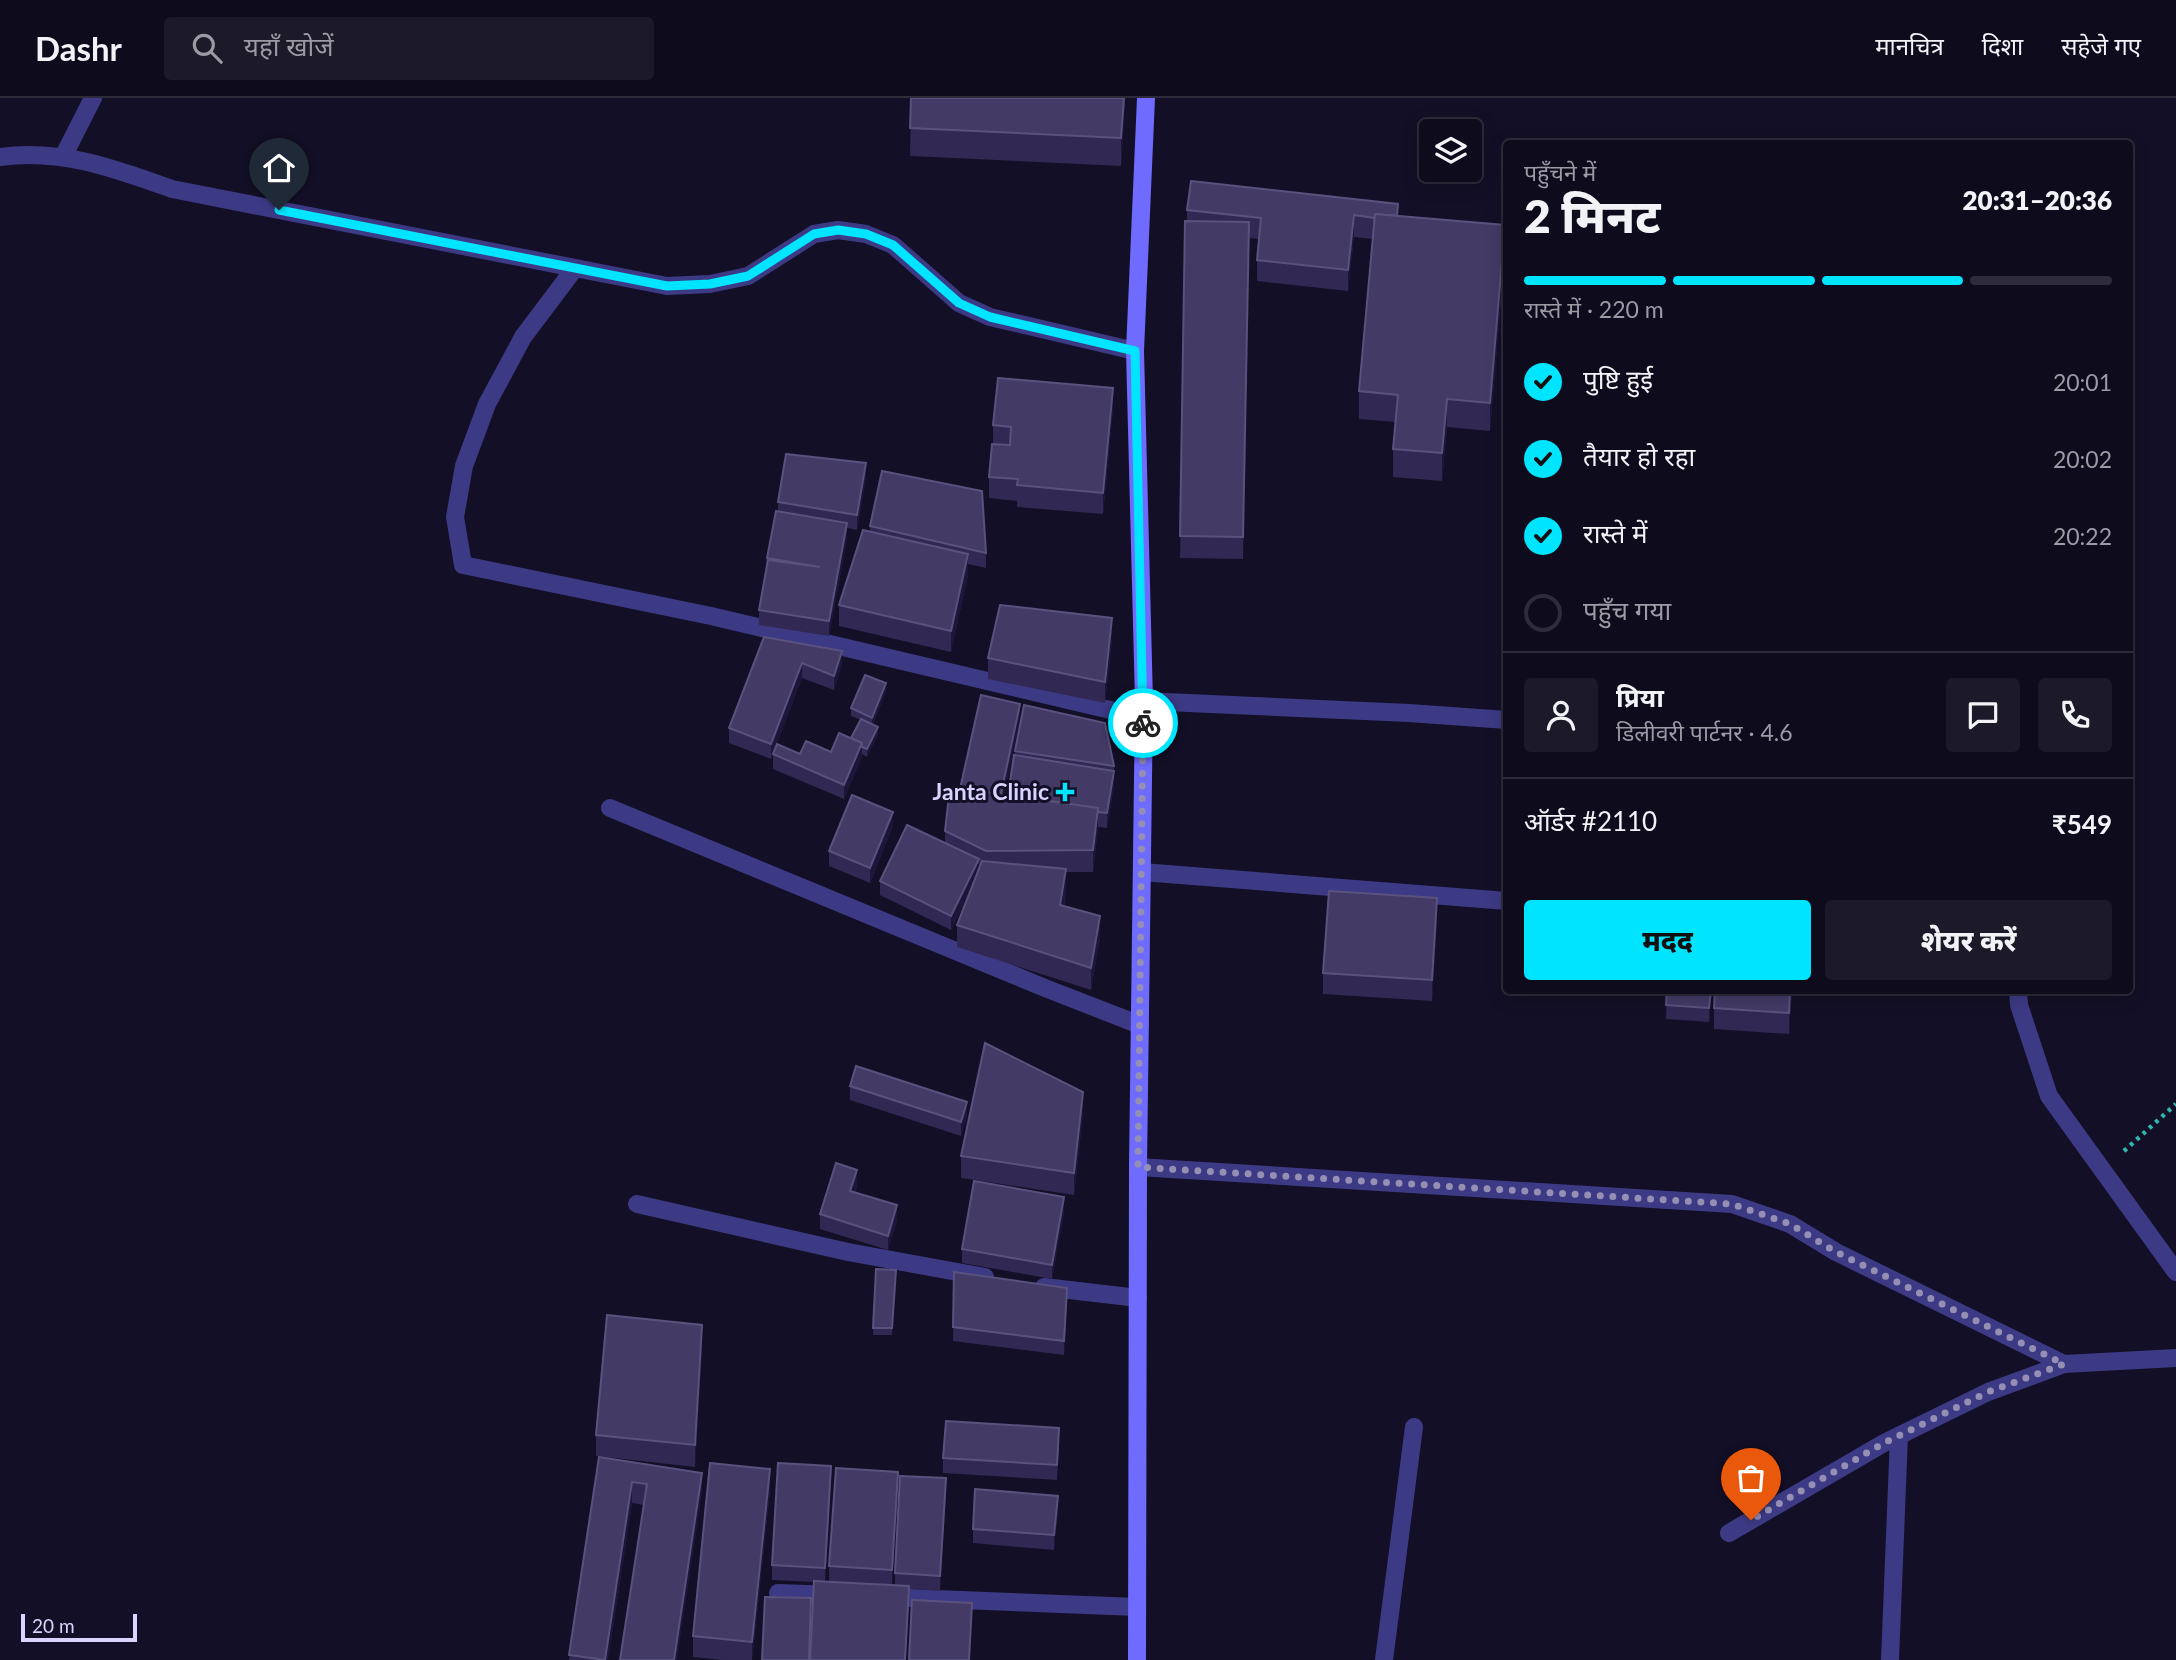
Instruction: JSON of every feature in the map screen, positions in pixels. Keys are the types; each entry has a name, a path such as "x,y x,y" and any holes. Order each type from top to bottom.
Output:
{"street":[{"path":"63,157 93,98"},
{"path":"1137,1660 1138,1167 1144,710 1135,351 1146,98"},
{"path":"0,157 22,154 63,157 113,167 172,189 667,286 710,284 748,276 814,234 838,230 857,233 893,245 959,303 971,309 990,317 1135,351"},
{"path":"575,268 523,337 487,404 464,466 455,517 463,565 1144,710 1409,712 1503,720"},
{"path":"610,808 1140,1025"},
{"path":"1142,872 1503,901"},
{"path":"2018,994 2019,1005 2049,1097 2176,1272"},
{"path":"1138,1167 1732,1204 1790,1224 1836,1252 2064,1364"},
{"path":"637,1204 848,1252 1005,1280"},
{"path":"1031,1285 1138,1298"},
{"path":"1729,1533 1899,1436 1988,1392 2064,1364 2176,1358"},
{"path":"1384,1660 1414,1427"},
{"path":"1890,1660 1899,1436"},
{"path":"778,1592 1137,1607"}],"path":[{"path":"2103,1171 2176,1104"}],"building":[{"path":"911,98 1124,98 1121,138 910,128"},
{"path":"1191,181 1398,204 1397,216 1375,214 1375,218 1354,215 1348,270 1257,260 1261,218 1187,210"},
{"path":"1375,214 1503,225 1490,403 1447,399 1442,453 1393,449 1398,395 1359,391"},
{"path":"1185,221 1249,222 1243,537 1180,536"},
{"path":"998,378 1113,388 1103,493 1017,485 1018,479 989,477 992,444 1010,445 1011,427 993,425"},
{"path":"786,454 866,463 857,515 778,502"},
{"path":"882,471 982,491 986,553 870,526"},
{"path":"776,511 847,523 829,621 759,610 768,560 820,567 767,558"},
{"path":"863,530 968,554 951,631 839,605"},
{"path":"1000,605 1112,618 1105,682 988,658"},
{"path":"764,637 842,651 834,676 802,663 771,744 729,728"},
{"path":"865,675 886,683 872,718 851,708"},
{"path":"981,695 1020,704 1001,794 960,789"},
{"path":"1024,705 1105,723 1114,766 1015,751"},
{"path":"861,719 878,727 867,749 862,747 862,743 851,738"},
{"path":"839,733 862,743 844,785 773,754 777,744 800,754 806,741 831,752"},
{"path":"1014,755 1114,771 1107,813 1098,812 1098,808 1008,795"},
{"path":"950,787 1098,808 1093,850 986,851 945,831"},
{"path":"852,795 893,812 870,868 829,851"},
{"path":"907,825 979,859 951,916 880,881"},
{"path":"982,861 1066,869 1060,905 1100,916 1091,968 957,925"},
{"path":"1329,891 1437,898 1432,980 1323,973"},
{"path":"1667,994 1711,994 1709,1008 1666,1005"},
{"path":"1715,994 1790,994 1789,1013 1714,1008"},
{"path":"985,1043 1083,1092 1074,1173 961,1156"},
{"path":"856,1066 967,1102 961,1122 850,1086"},
{"path":"836,1163 857,1170 850,1191 897,1205 888,1236 820,1214"},
{"path":"974,1181 1064,1197 1052,1265 962,1249"},
{"path":"876,1269 896,1270 892,1328 873,1328"},
{"path":"954,1272 1067,1288 1064,1341 953,1327"},
{"path":"607,1315 702,1325 695,1445 596,1435"},
{"path":"946,1421 1059,1428 1057,1465 943,1458"},
{"path":"599,1457 702,1473 674,1660 620,1660 647,1484 632,1482 605,1660 569,1655"},
{"path":"710,1463 770,1469 752,1642 693,1636"},
{"path":"778,1463 831,1466 825,1568 772,1565"},
{"path":"836,1468 898,1472 892,1570 829,1566"},
{"path":"900,1476 946,1478 940,1576 895,1573"},
{"path":"975,1489 1058,1496 1054,1535 973,1529"},
{"path":"814,1581 909,1586 905,1660 810,1660"},
{"path":"765,1597 811,1598 809,1660 762,1660"},
{"path":"912,1600 972,1603 969,1660 909,1660"}],"way so far":[{"path":"1143,723 1138,1167 1732,1204 1790,1224 1836,1252 2064,1364 1988,1392 1884,1443 1751,1520"}],"place":[{"name":"Janta Clinic","path":"1065,792"}],"route":[{"path":"279,210 667,286 710,284 748,276 814,234 838,230 866,234 893,245 959,303 971,309 990,317 1135,351 1143,723"}]}
